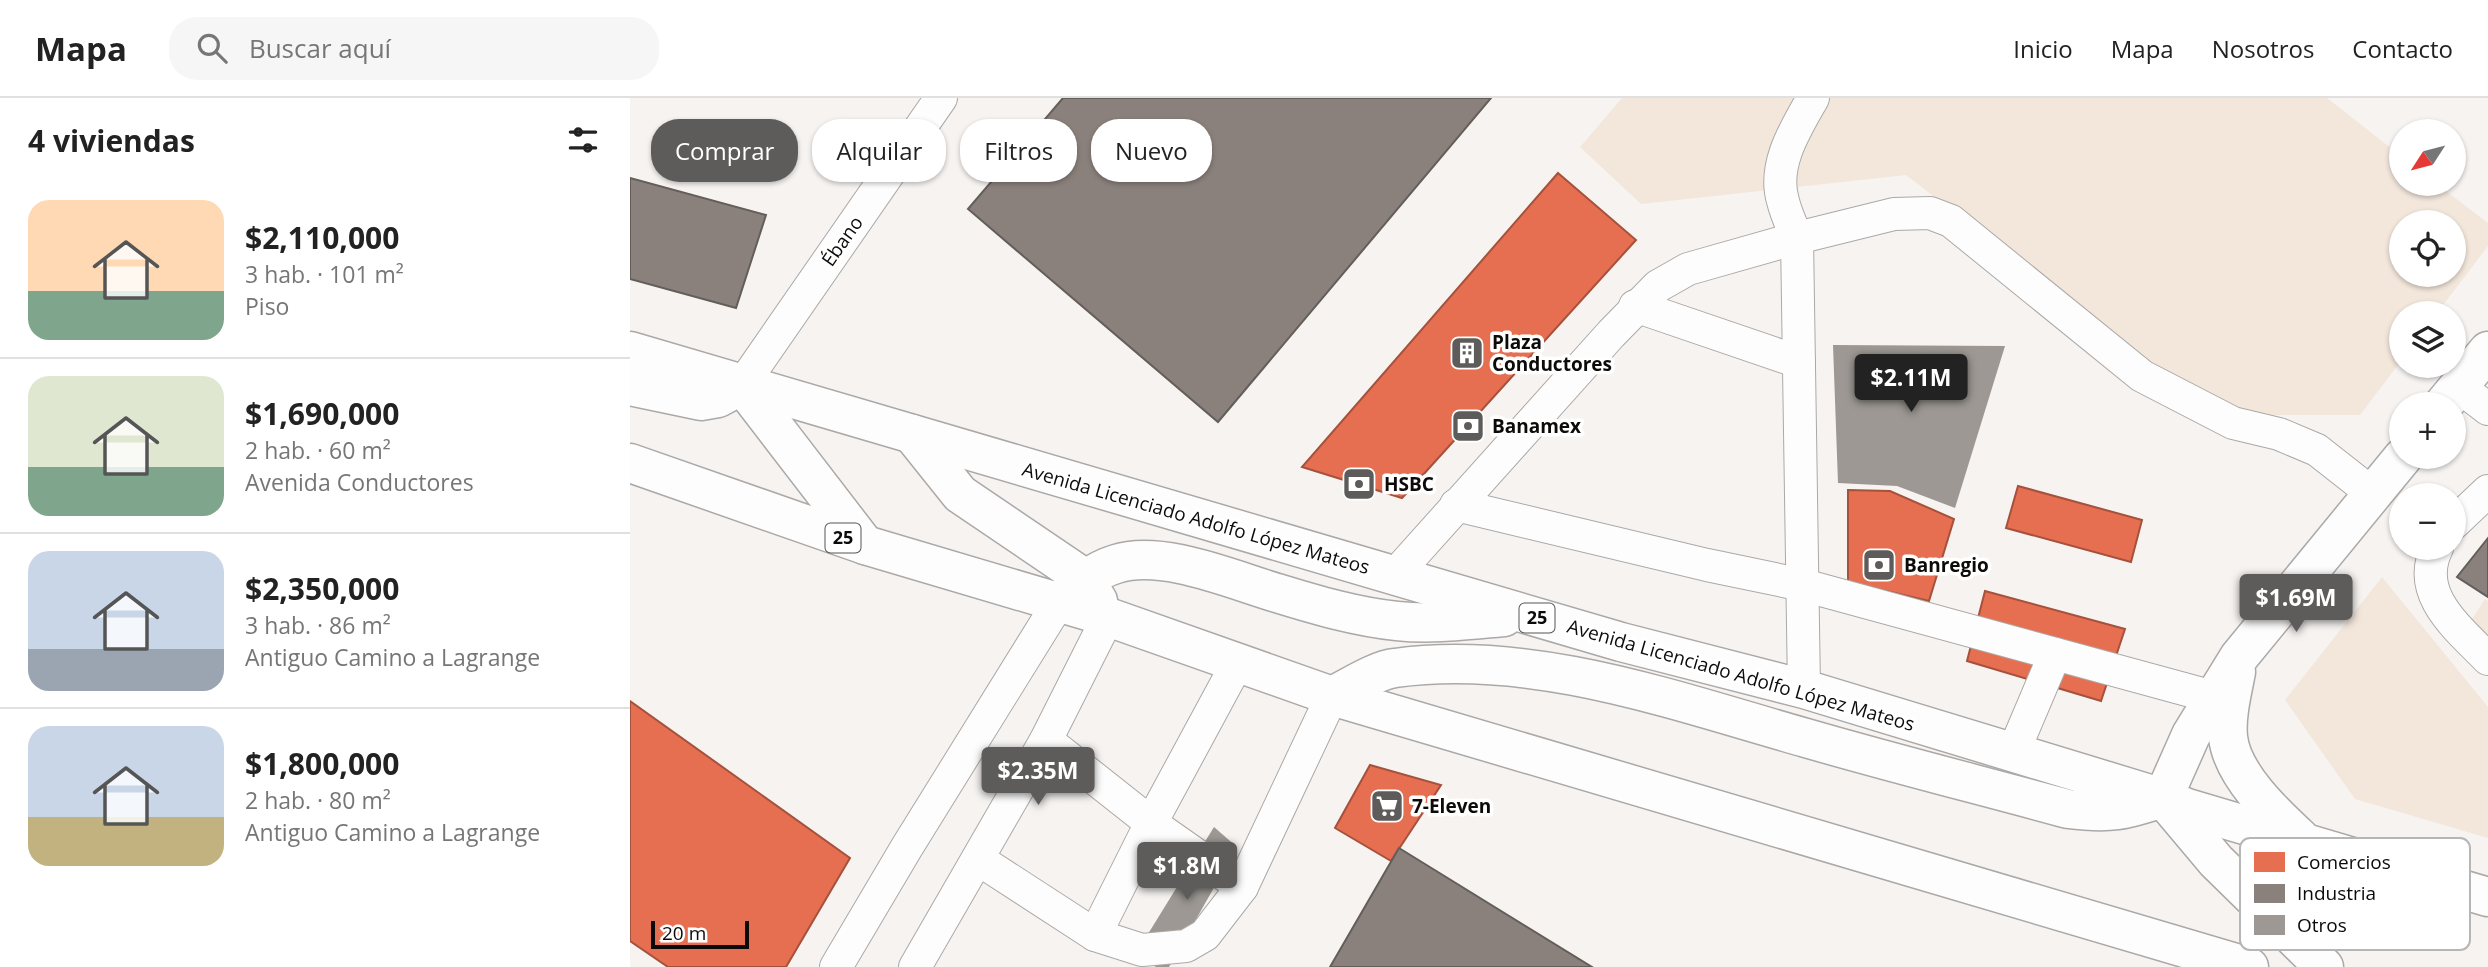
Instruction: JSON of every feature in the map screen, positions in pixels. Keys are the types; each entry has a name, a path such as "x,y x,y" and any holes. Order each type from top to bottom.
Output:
{"main road":[{"name":"Avenida Licenciado Adolfo López Mateos","path":"630,351 1527,615 1804,689 2163,797 2187,808 2287,838"},
{"path":"2454,392 2488,351"},
{"path":"630,386 701,401 718,398 742,385 865,545"},
{"path":"912,434 960,494 1108,618 1332,696 2249,967"},
{"name":"25","path":"630,463 865,545 1072,590"},
{"path":"1332,696 1391,668 1434,664 1478,665 1551,672 1643,691 2068,809 2100,813 2123,811 2163,797 2191,735 2239,657 2393,469"},
{"path":"1072,590 1116,564 1135,560 1158,561 1203,571 1300,600 1398,622 1464,621 1527,615"},
{"path":"2239,657 2228,715 2228,740 2257,797 2301,838"},
{"path":"2163,797 2216,861 2240,885"},
{"name":"Avenida Licenciado Adolfo López Mateos","path":"2470,892 2488,897"},
{"path":"2307,950 2324,967"}],"street":[{"name":"Ébano","path":"742,385 941,98"},
{"path":"1804,689 1797,238 1782,199 1782,168 1791,138 1813,98"},
{"path":"1394,576 1635,306 1658,286 1688,269 1894,214 1930,213 1951,221 2142,376 2233,423 2279,434 2316,450 2373,494"},
{"path":"1635,306 1799,362"},
{"path":"2466,401 2488,409"},
{"path":"2466,512 2488,491"},
{"path":"1456,505 1803,585 2213,696"},
{"path":"2431,560 2430,580 2436,598 2450,619 2488,659"},
{"path":"836,967 907,847 1072,590"},
{"path":"915,967 1046,740 1108,618"},
{"path":"2014,752 2055,654"},
{"path":"1095,935 1151,823 1238,662"},
{"path":"978,859 1095,935 1142,950 1186,946 1205,935 1242,887 1332,696"},
{"path":"1046,740 1151,823 1242,887"}],"shaded area":[{"path":"1622,98 2327,98 2389,147 2389,196 2453,196 2488,223 2488,246 2466,275 2466,210 2389,210 2389,287 2457,287 2446,301 2389,301 2389,377 2360,415 2215,415 1906,175 1641,204 1580,147"},
{"path":"2382,577 2488,707 2488,838 2355,799 2285,700"},
{"path":"2485,599 2488,601 2488,647 2470,622"}],"building: Comercios":[{"name":"Plaza Conductores","path":"1558,173 1636,240 1402,498 1302,467"},
{"path":"2018,486 2142,520 2131,562 2006,528"},
{"path":"1848,490 1890,491 1954,519 1929,601 1848,582"},
{"path":"1985,591 2125,629 2101,701 1967,661"},
{"path":"630,701 850,858 786,967 668,967 630,941"},
{"name":"7-Eleven","path":"1370,765 1441,785 1391,861 1335,828"}],"building: Industria":[{"path":"1063,98 1491,98 1218,422 968,209 991,182 1077,182 1077,119 1045,119"},
{"path":"630,178 766,215 736,308 630,279"},
{"path":"2488,538 2488,597 2457,577"},
{"path":"1399,848 1592,967 1330,967"}],"building: Otros":[{"path":"1833,345 2005,346 1955,508 1897,486 1838,483"},
{"path":"1214,827 1237,847 1169,967 1156,967 1135,955"}],"place":[{"name":"Plaza Conductores","path":"1467,353"},
{"name":"Banamex","path":"1468,426"},
{"name":"HSBC","path":"1359,484"},
{"name":"Banregio","path":"1879,565"},
{"name":"7-Eleven","path":"1387,806"}]}
